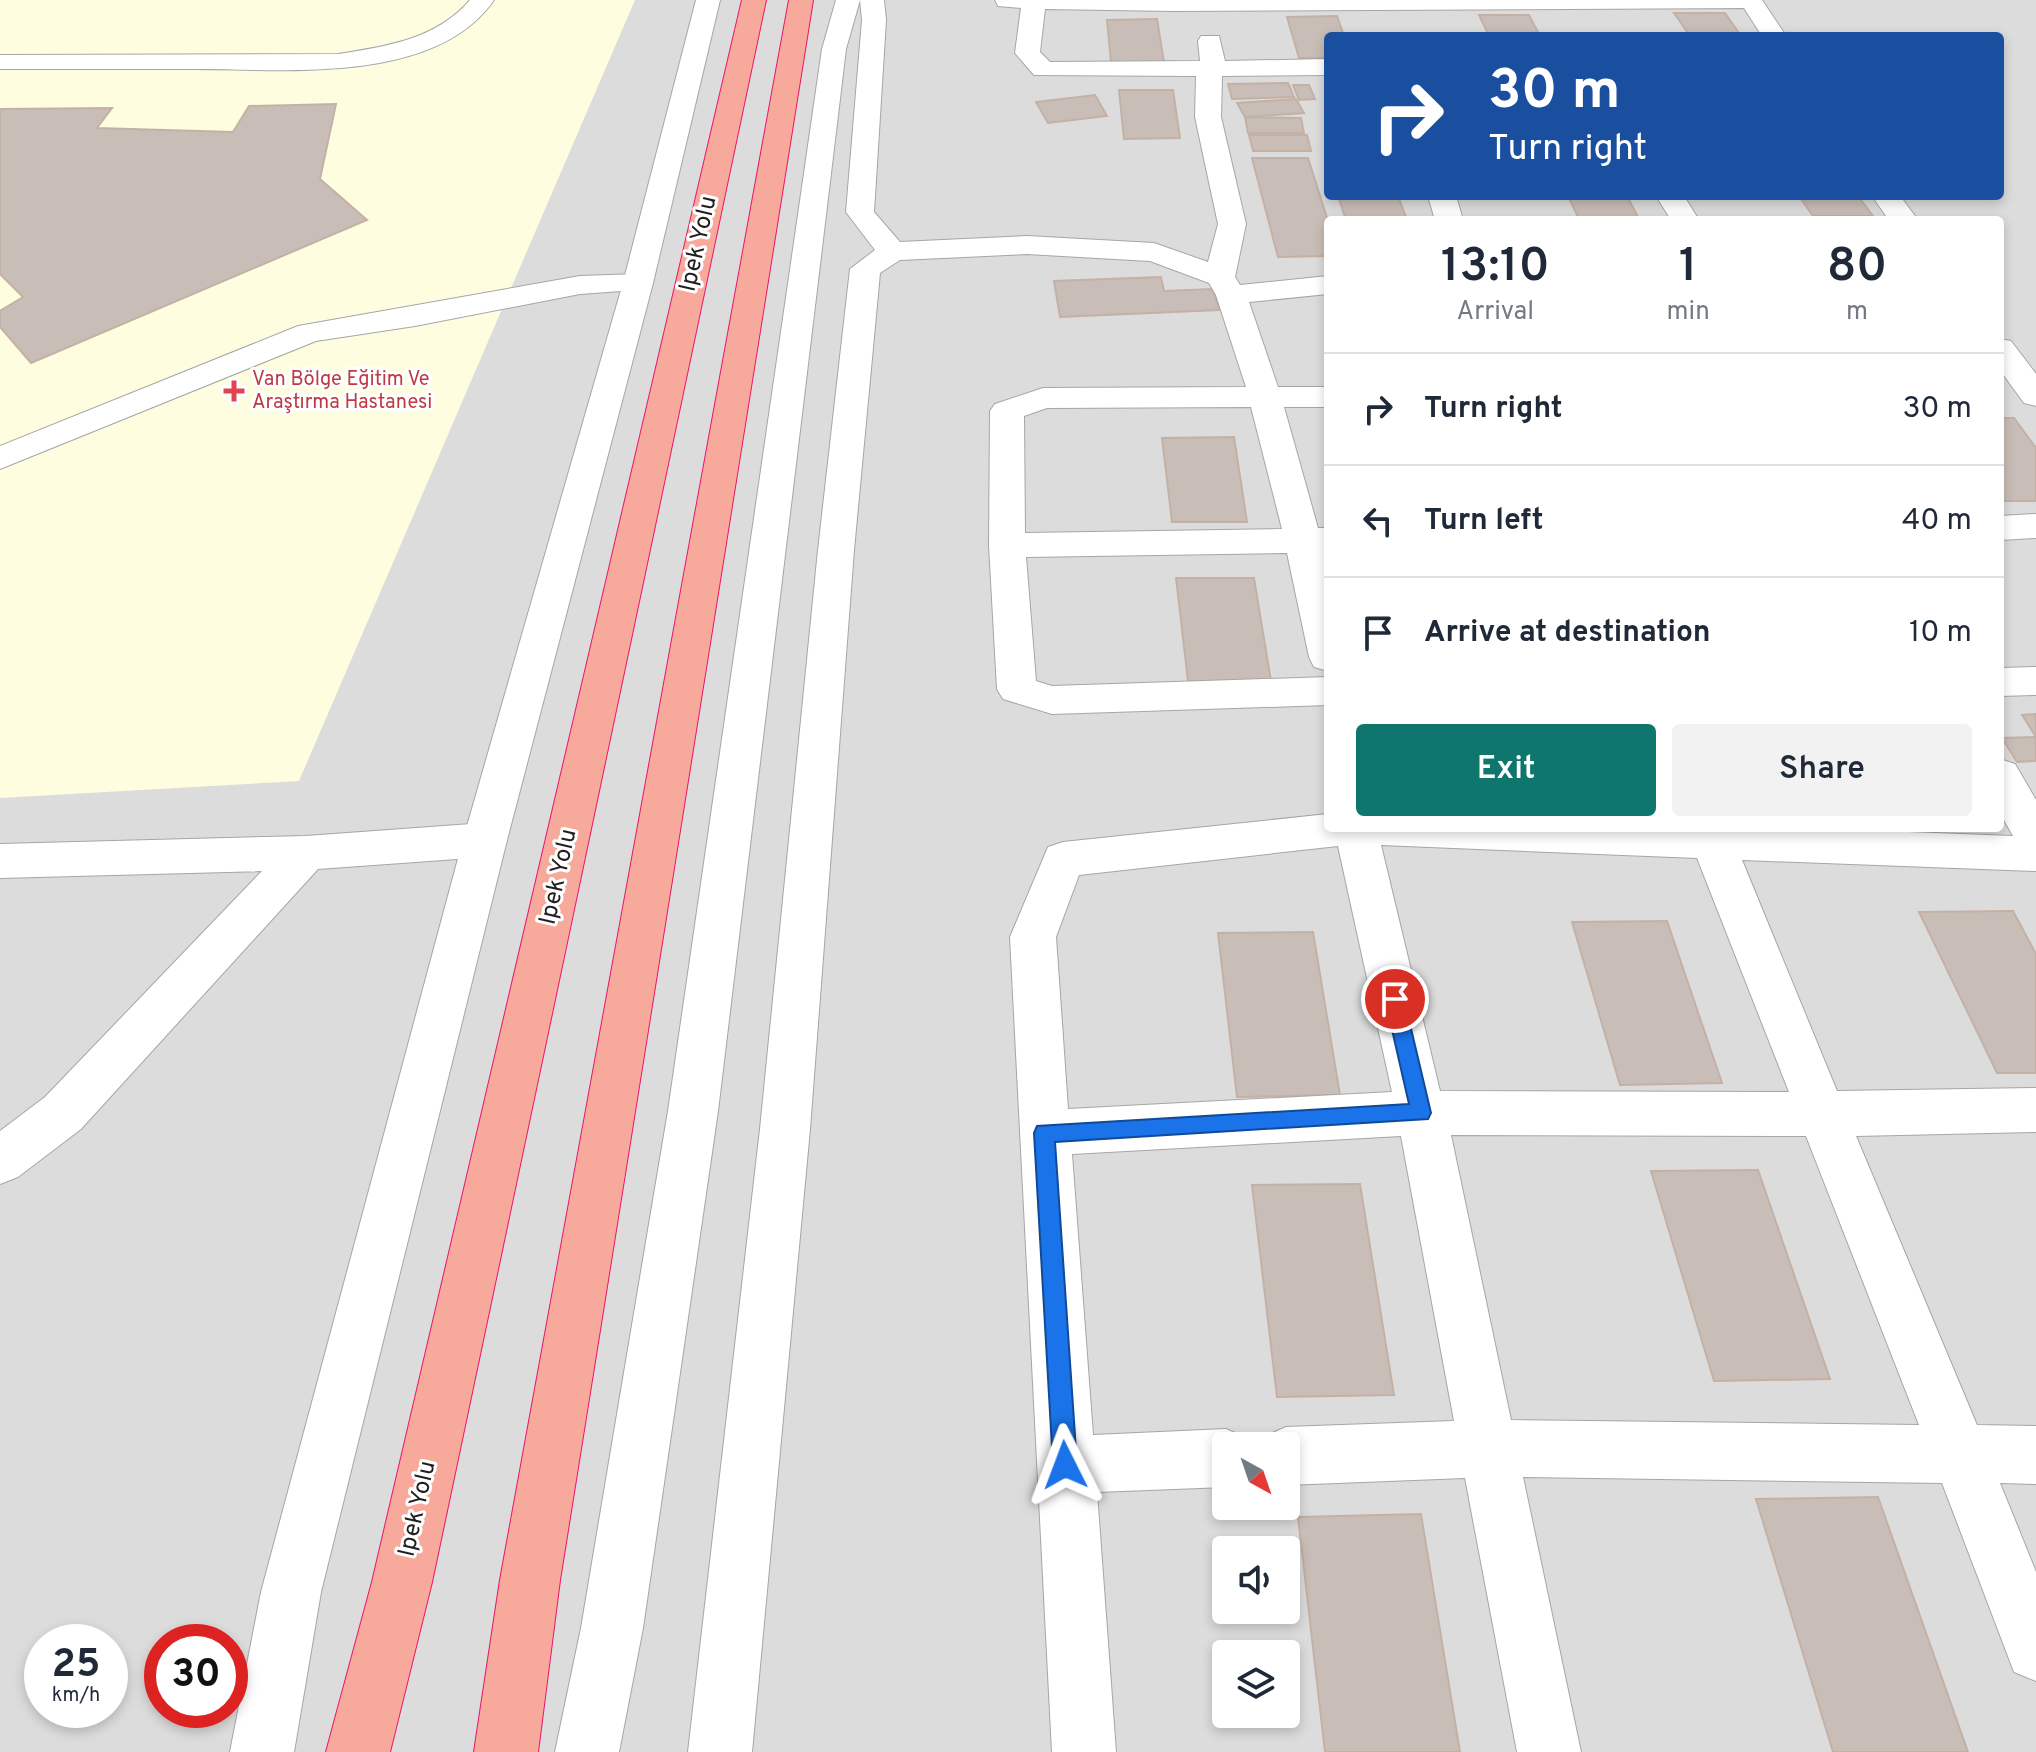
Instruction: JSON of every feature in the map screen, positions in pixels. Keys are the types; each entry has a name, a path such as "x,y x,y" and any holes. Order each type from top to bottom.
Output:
{"highway":[{"name":"Ipek Yolu","path":"358,1752 402,1582 754,0"},
{"path":"506,1752 533,1565 801,0"}],"street":[{"path":"0,62 338,61 389,52 436,36 471,17 482,0"},
{"path":"262,1752 291,1592 485,840 638,283 708,0"},
{"path":"587,1752 612,1628 693,1111 834,49 848,0"},
{"path":"872,0 874,20 860,212 874,233 893,251"},
{"path":"1006,1 1205,2 1380,10 1559,1 1750,0 1771,32"},
{"path":"1034,1 1027,53 1043,70 1324,67"},
{"path":"1559,1 1572,25"},
{"path":"1205,2 1213,68 1209,76 1208,117 1232,224 1225,286 1316,541 1324,618"},
{"path":"720,1752 785,1129 856,334 865,269 893,251 1027,245 1154,252 1225,286 1324,285"},
{"path":"0,458 309,333 415,317 580,285 638,283"},
{"path":"2004,353 2036,395"},
{"path":"2004,396 2036,395"},
{"path":"1324,397 1043,398 1007,411 1007,545 1017,689 1052,700 1324,691"},
{"path":"2004,528 2036,526"},
{"path":"1007,545 1316,541"},
{"path":"2004,682 2036,681"},
{"path":"2004,782 2036,838"},
{"path":"1084,1752 1033,937 1063,859 1324,831"},
{"path":"1354,832 1421,1113 1549,1752"},
{"path":"1463,832 2036,854"},
{"path":"0,861 306,853 485,840"},
{"path":"1713,842 1820,1114 1962,1457 2036,1650"},
{"path":"0,1161 63,1113 306,853"},
{"path":"1044,1133 1421,1113 1820,1114 2036,1110"},
{"path":"1300,1455 1488,1448 1962,1457 2036,1455"},
{"path":"1065,1465 1212,1459"}],"shaded area":[{"path":"0,0 2036,0 2036,1752 0,1752"},
{"name":"Van Bölge Eğitim Ve Araştırma Hastanesi","path":"0,0 635,0 299,781 0,798"}],"building":[{"path":"1674,13 1725,13 1738,32 1687,32"},
{"path":"1479,15 1529,15 1538,32 1487,32"},
{"path":"1337,16 1343,32 1324,32 1324,58 1299,58 1287,17"},
{"path":"1157,19 1164,62 1111,62 1107,20"},
{"path":"1288,83 1294,97 1232,99 1228,84"},
{"path":"1293,85 1309,85 1315,99 1299,100"},
{"path":"1119,90 1173,90 1180,138 1124,139"},
{"path":"1095,95 1107,116 1048,123 1036,102"},
{"path":"1296,99 1304,113 1245,117 1237,103"},
{"path":"336,104 320,179 367,220 31,363 0,327 0,311 23,297 0,274 0,109 112,108 97,128 233,132 249,106"},
{"path":"1245,117 1301,118 1304,133 1248,133"},
{"path":"1249,135 1307,135 1311,151 1253,151"},
{"path":"1252,158 1308,158 1326,216 1324,216 1324,256 1278,257"},
{"path":"1339,200 1400,200 1406,216 1345,216"},
{"path":"1570,200 1629,200 1637,216 1578,216"},
{"path":"1802,200 1861,200 1873,216 1813,216"},
{"path":"1161,277 1164,291 1213,289 1219,310 1060,317 1054,281"},
{"path":"2004,418 2014,418 2036,448 2036,501 2004,501"},
{"path":"1234,437 1247,522 1172,522 1162,438"},
{"path":"1176,578 1254,578 1271,681 1188,681"},
{"path":"2036,714 2036,737 2022,715"},
{"path":"2036,737 2036,761 2017,762 2004,738"},
{"path":"2013,911 2036,954 2036,1073 1997,1073 1919,912"},
{"path":"1667,921 1722,1083 1620,1085 1572,922"},
{"path":"1313,932 1340,1095 1237,1097 1218,933"},
{"path":"1758,1170 1830,1379 1714,1381 1651,1171"},
{"path":"1360,1184 1394,1395 1277,1397 1252,1185"},
{"path":"1878,1497 1968,1752 1833,1752 1756,1499"},
{"path":"1421,1514 1460,1752 1325,1752 1300,1517"}],"place":[{"name":"Van Bölge Eğitim Ve Araştırma Hastanesi","path":"234,391"}],"route":[{"path":"1065,1465 1044,1133 1421,1113 1395,999"}]}
